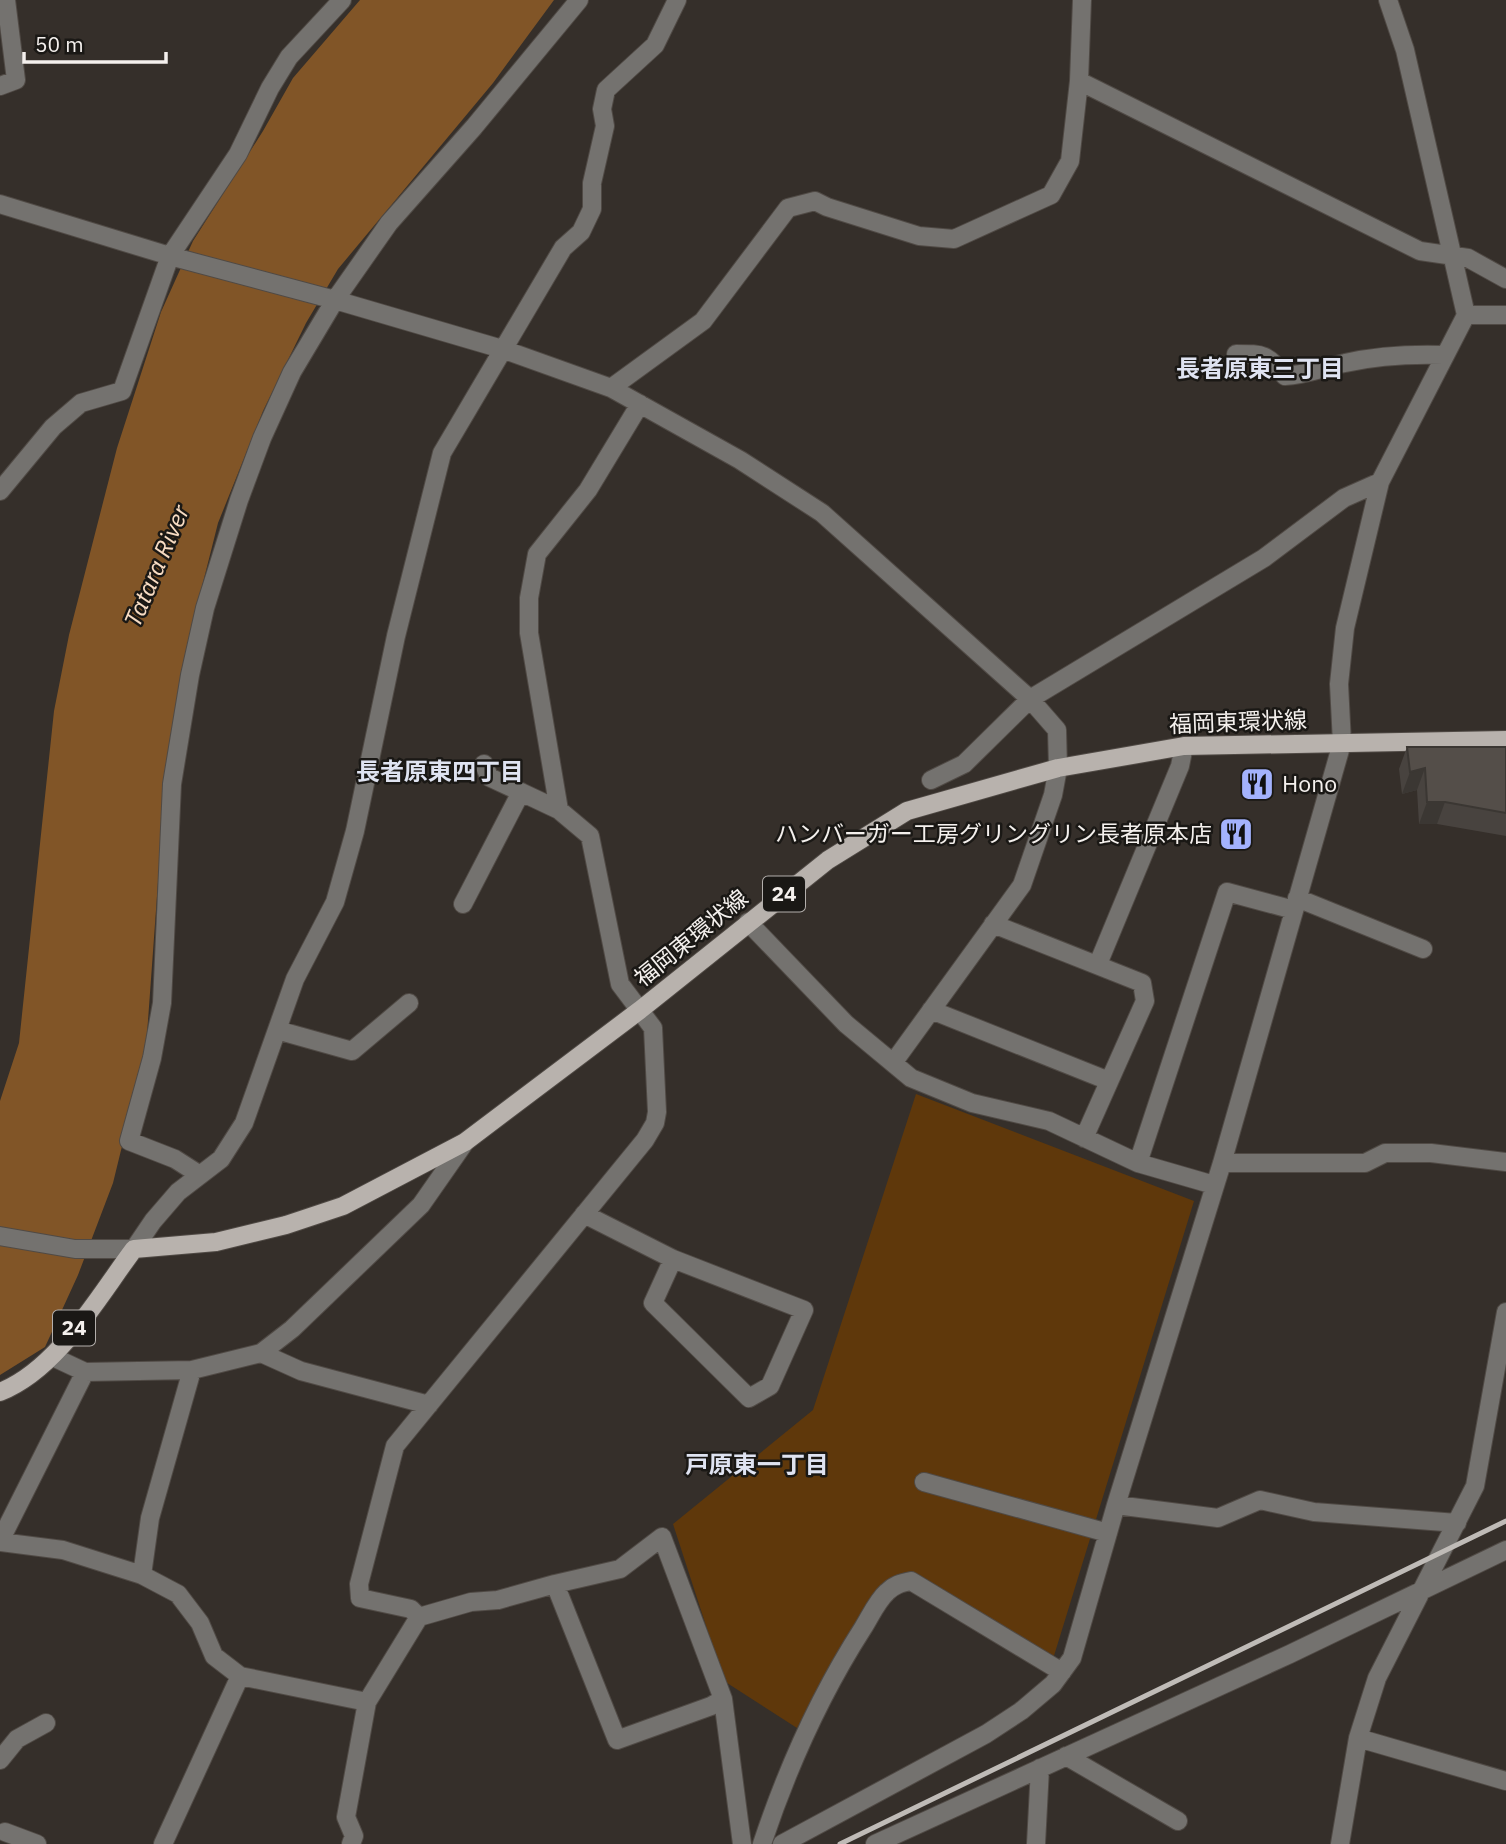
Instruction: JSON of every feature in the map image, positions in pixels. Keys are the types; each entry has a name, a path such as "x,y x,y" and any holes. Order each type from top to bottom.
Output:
{"main road":[{"name":"福岡東環状線","path":"134,1249 216,1242 286,1225 343,1206 465,1142 640,1010 828,860 907,811 1058,768 1184,746 1506,740"},
{"name":"24","path":"0,1392 16,1386 53,1357 134,1249"}],"street":[{"path":"0,86 16,80 6,0"},
{"path":"0,491 52,426 81,403 122,391 170,256 239,154 270,88 289,57 342,0"},
{"path":"200,1175 175,1159 128,1141 152,1058 162,1003 172,784 190,675 205,608 239,500 262,438 292,372 335,300 389,223 579,0"},
{"path":"0,1236 95,1250 134,1249 178,1192 221,1159 244,1123 295,979 335,902 355,831 396,636 442,453 563,248 581,232 592,209 592,183 605,126 602,109 606,89 656,45 673,14 677,0"},
{"path":"611,388 703,321 788,208 815,201 919,236 954,239 1051,195 1070,161 1079,81 1082,0"},
{"path":"782,1844 986,1734 1021,1711 1053,1684 1072,1658 1116,1505 1222,1163 1342,743 1339,684 1345,628 1380,482 1466,315 1405,50 1388,0"},
{"path":"1079,81 1420,251 1468,258 1506,279"},
{"path":"0,204 170,256 335,300 502,349 611,388 740,460 822,513 1030,699 1057,730 1058,768 1053,795 1022,885 893,1063"},
{"path":"1466,315 1506,315"},
{"path":"1236,354 1258,354 1269,358 1285,376 1347,362 1444,355"},
{"path":"559,810 529,633 529,598 537,554 588,490 640,404"},
{"path":"931,779 964,764 1030,699 1264,558 1344,498 1380,482"},
{"path":"1098,964 1180,766 1184,746"},
{"path":"419,1618 411,1609 360,1598 359,1584 395,1446 645,1140 655,1123 657,1112 653,1028 620,984 590,836 559,810 489,777 484,764"},
{"path":"463,904 521,792"},
{"path":"1138,1163 1227,892 1296,904 1423,949"},
{"path":"748,922 846,1024 911,1078 972,1103 1049,1121 1138,1163 1214,1185"},
{"path":"993,924 1142,983 1144,1001 1084,1138"},
{"path":"277,1030 352,1051 409,1003"},
{"path":"931,1010 1109,1081"},
{"path":"53,1357 85,1372 192,1370 261,1353 292,1329 421,1205 465,1142"},
{"path":"1222,1163 1365,1163 1385,1153 1431,1153 1506,1162"},
{"path":"584,1214 673,1259 804,1310 770,1386 749,1398 653,1303 673,1259"},
{"path":"1340,1844 1358,1738 1377,1678 1475,1486 1506,1315"},
{"path":"261,1353 301,1371 429,1405"},
{"path":"142,1575 150,1518 192,1370"},
{"path":"85,1372 0,1541 63,1550 142,1575 178,1594 200,1623 214,1657 240,1676 367,1702"},
{"path":"923,1482 1108,1533"},
{"path":"1116,1505 1218,1518 1260,1500 1314,1512 1457,1523"},
{"path":"351,1844 354,1836 346,1816 367,1702 419,1618 471,1602 499,1600 620,1569 662,1536 723,1699 743,1844"},
{"path":"875,1844 1290,1654 1506,1550"},
{"path":"762,1844 785,1783 838,1667 886,1593 900,1583 911,1581 1062,1672"},
{"path":"555,1584 617,1740 711,1706 723,1699"},
{"path":"163,1844 240,1676"},
{"path":"0,1760 17,1739 46,1723"},
{"path":"1358,1738 1506,1782"},
{"path":"1066,1756 1178,1822"},
{"path":"1036,1844 1040,1768"},
{"path":"5,1832 37,1844"}],"shaded area":[{"path":"916,1094 1194,1201 1053,1659 928,1582 905,1572 885,1587 797,1728 724,1681 673,1524 813,1410"}],"water":[{"name":"Tatara River","path":"360,0 554,0 493,83 338,269 306,323 263,411 218,523 186,650 166,772 146,1048 113,1183 78,1275 45,1347 0,1375 0,1101 19,1043 54,711 69,635 117,448 161,312 193,241 263,131 293,78"}],"building":[{"path":"1407,747 1506,747 1506,813 1445,802 1427,802 1425,768 1410,772"}],"railway":[{"path":"840,1844 1506,1521"}],"place":[{"name":"Hono","path":"1257,784"},
{"name":"ハンバーガー工房グリングリン長者原本店","path":"1236,834"}],"district":[{"name":"長者原東三丁目","path":"1260,369"},
{"name":"長者原東四丁目","path":"440,772"},
{"name":"戸原東一丁目","path":"757,1465"}]}
